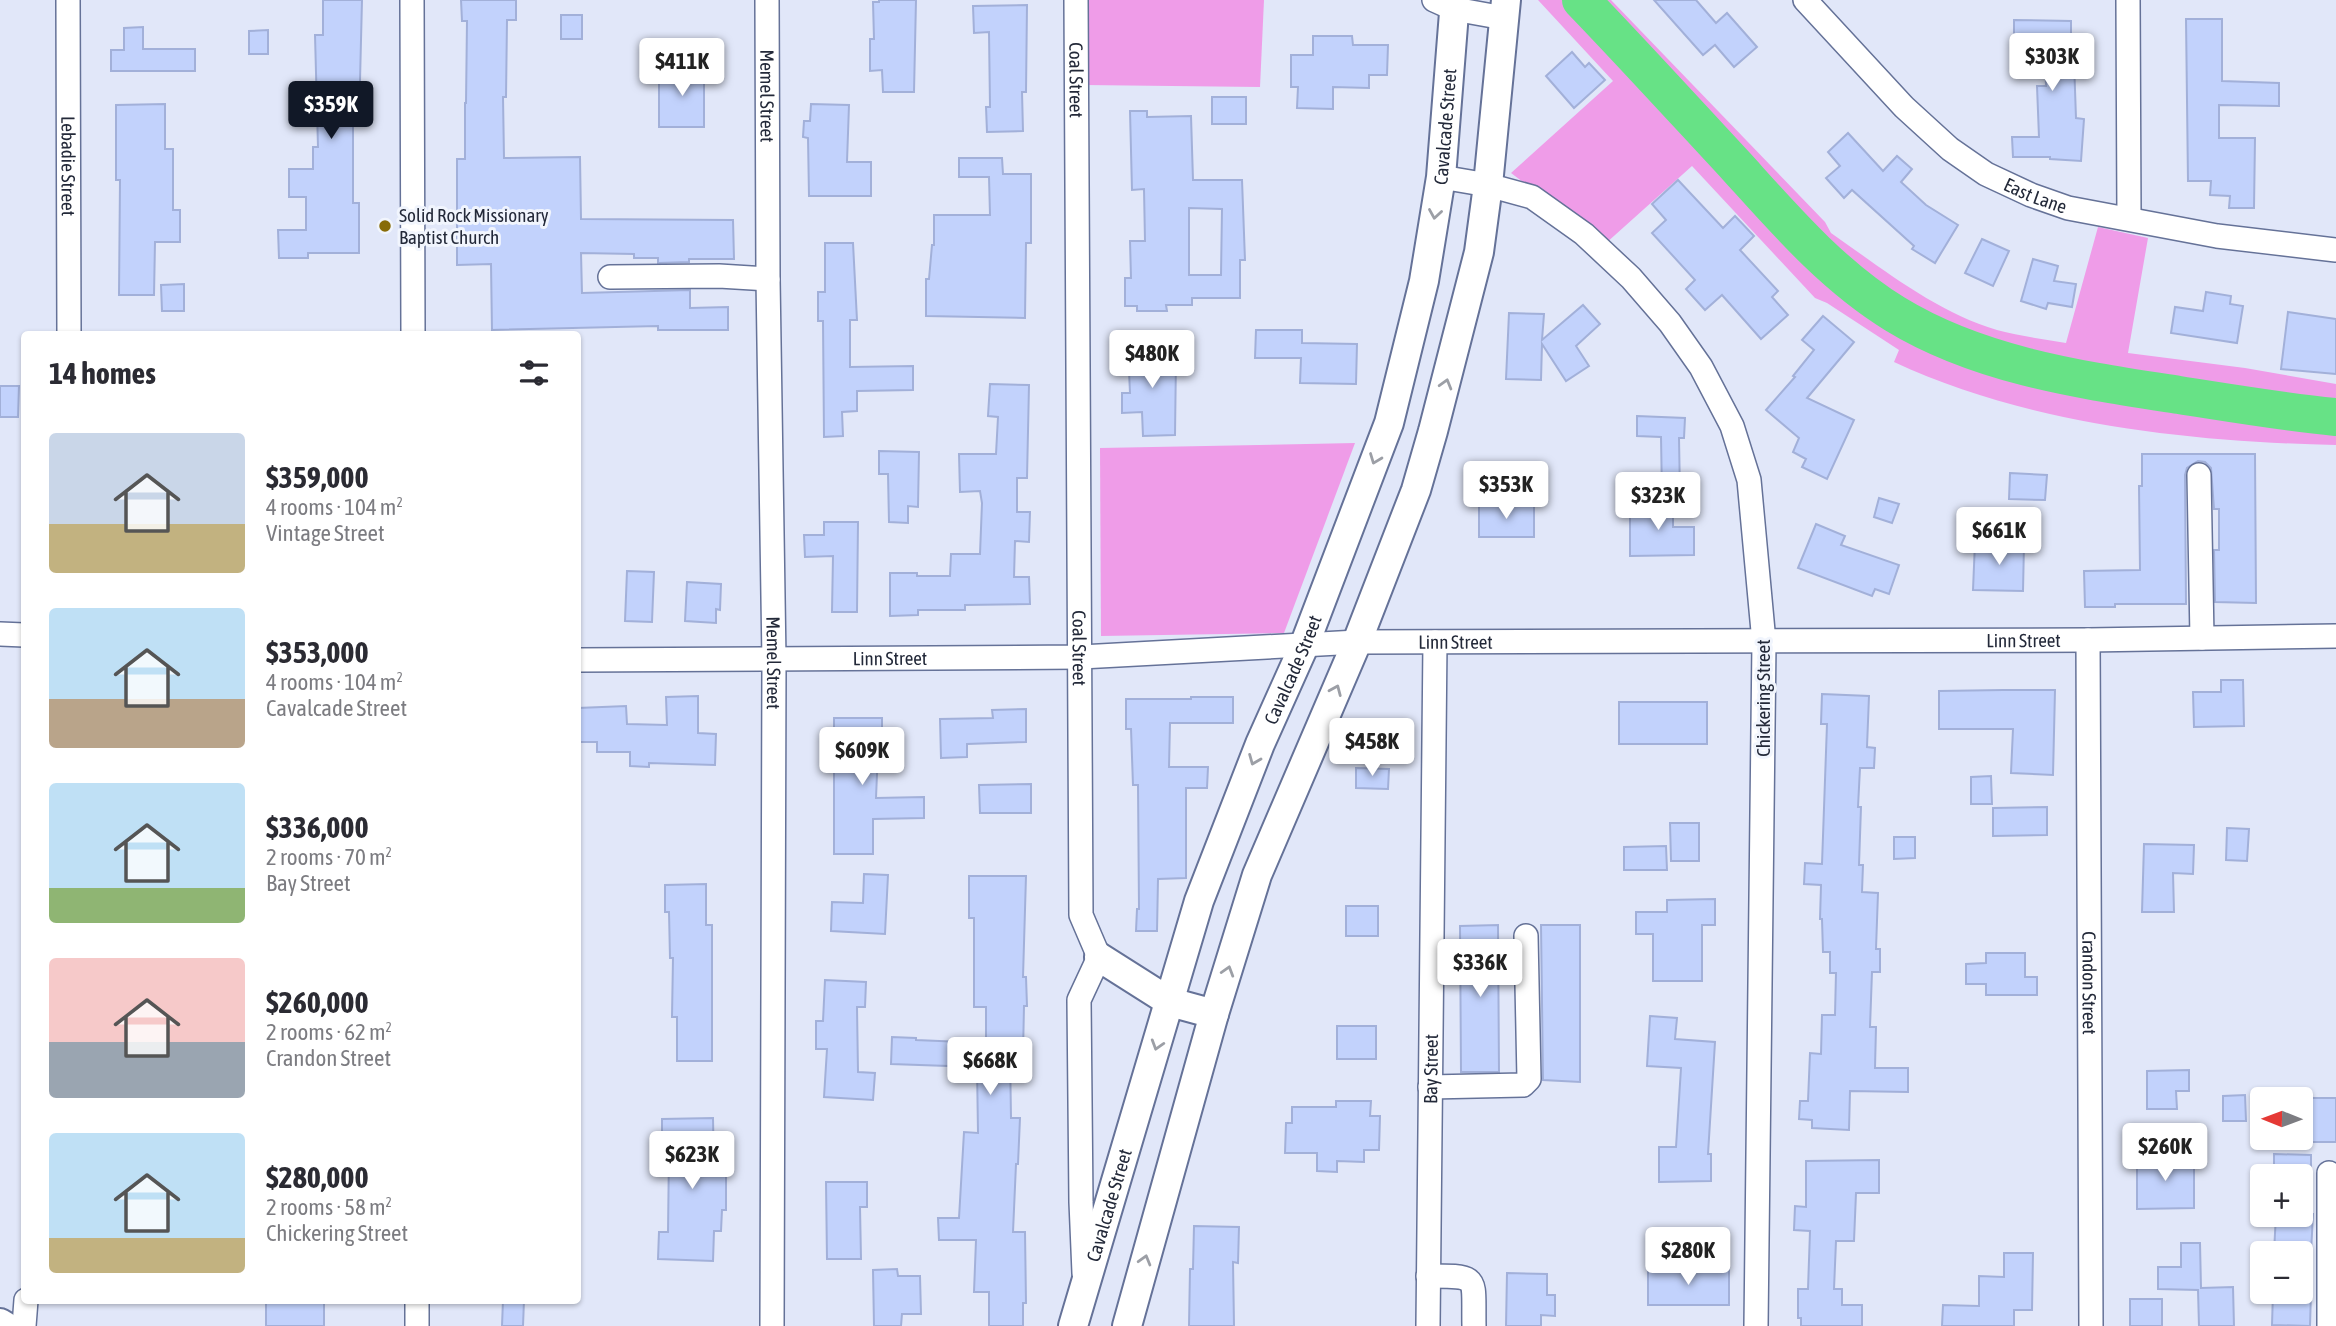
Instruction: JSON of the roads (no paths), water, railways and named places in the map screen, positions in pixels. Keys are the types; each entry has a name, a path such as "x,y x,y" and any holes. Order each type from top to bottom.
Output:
{"main road":[{"name":"Cavalcade Street","path":"1073,1326 1199,901 1304,646 1389,419 1423,282 1441,177 1448,3"},
{"path":"1127,1326 1214,1014 1257,875 1357,642 1416,490 1479,252 1505,9"},
{"path":"1389,419 1433,430"},
{"path":"1098,957 1170,1002 1214,1014"},
{"path":"0,1323 5,1326"}],"street":[{"name":"Lebadie Street","path":"68,0 69,331"},
{"path":"412,0 413,331"},
{"name":"Memel Street","path":"767,0 774,660 772,1326"},
{"name":"Coal Street","path":"1076,0 1081,915 1098,957"},
{"path":"2128,0 2129,218"},
{"path":"1448,3 1505,9"},
{"name":"East Lane","path":"1811,4 1904,107 1950,149 1986,174 2031,195 2068,208 2217,236 2336,250"},
{"name":"Chickering Street","path":"1441,177 1488,185 1532,197 1584,233 1631,278 1670,323 1701,367 1732,426 1749,480 1764,642 1756,1326"},
{"path":"610,277 719,276 768,279"},
{"path":"2199,475 2202,638"},
{"path":"0,634 21,635"},
{"name":"Linn Street","path":"581,660 1081,657 1357,642 1764,642 2336,636"},
{"name":"Crandon Street","path":"2088,640 2091,1326"},
{"name":"Bay Street","path":"1428,1326 1435,642"},
{"path":"1430,1087 1523,1085 1528,1079 1526,936"},
{"path":"1085,1286 1081,1211 1079,1000 1098,957"},
{"path":"2329,1173 2329,1326"},
{"path":"1428,1276 1462,1276 1469,1279 1474,1286 1474,1326"},
{"path":"24,1326 26,1304"},
{"path":"417,1304 417,1326"}],"waterway":[{"path":"1581,0 1811,246 1830,265 1895,314 1962,346 2032,368 2142,389 2336,417"}],"place":[{"name":"Solid Rock Missionary Baptist Church","path":"385,226"}]}
